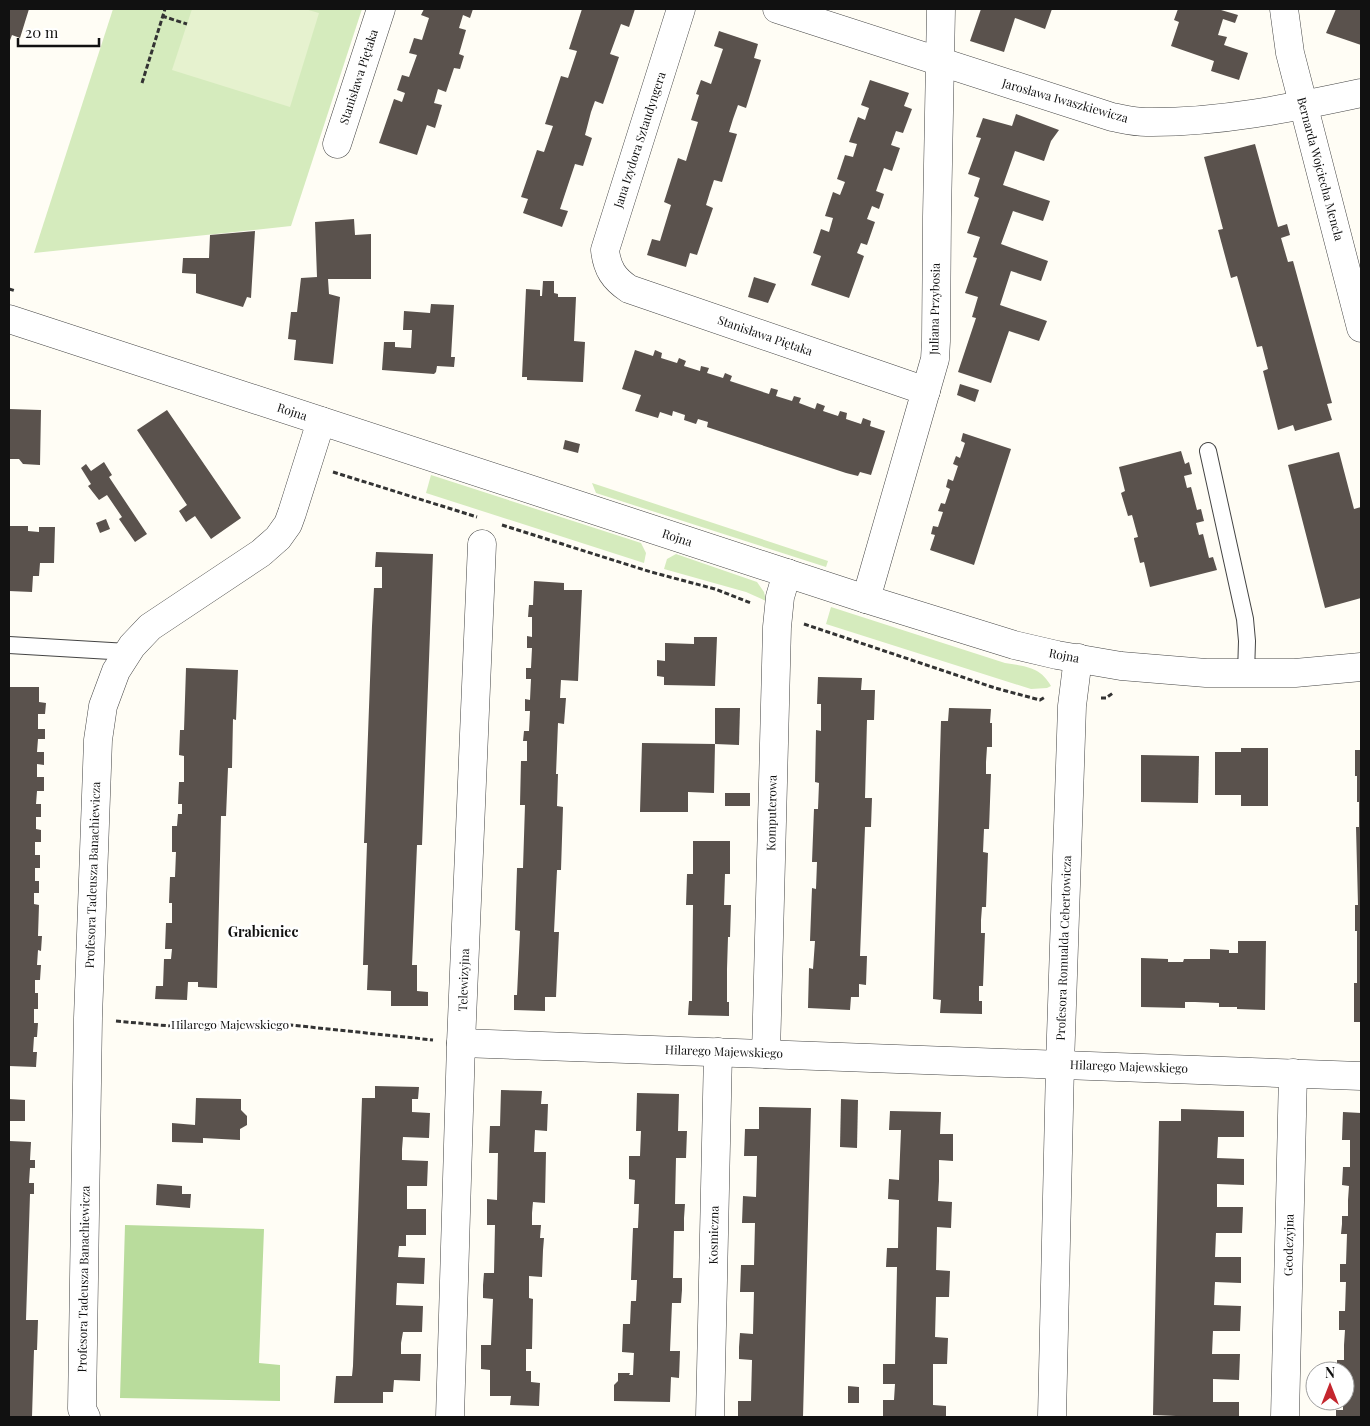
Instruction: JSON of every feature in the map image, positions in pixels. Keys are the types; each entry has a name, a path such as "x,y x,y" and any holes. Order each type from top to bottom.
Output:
{"street":[{"name":"Stanisława Piętaka","path":"337,144 381,9"},
{"name":"Jana Izydora Sztaudyngera","path":"610,271 606,261 605,250 681,9"},
{"name":"Jarosława Iwaszkiewicza","path":"777,9 1112,117 1145,122 1215,118 1303,106 1361,93"},
{"name":"Juliana Przybosia","path":"866,599 934,359 936,342 941,9"},
{"name":"Bernarda Wojciecha Mencla","path":"1284,9 1290,53 1361,328"},
{"name":"Stanisława Piętaka","path":"610,271 618,282 629,289 926,391"},
{"name":"Rojna","path":"9,319 866,599 1014,644 1078,658 1149,669 1246,674 1294,673 1361,667"},
{"name":"Profesora Tadeusza Banachiewicza","path":"86,1417 82,1409 88,1018 98,740 103,706 116,671 128,652 150,627 261,553 278,538 288,524 292,514 321,421"},
{"name":"Telewizyjna","path":"450,1417 462,1043 482,531"},
{"name":"Komputerowa","path":"766,1054 778,615 780,596 787,573"},
{"name":"Profesora Romualda Cebertowicza","path":"1052,1417 1060,1065 1072,706 1078,658"},
{"name":"Hilarego Majewskiego","path":"462,1043 1361,1076"},
{"name":"Kosmiczna","path":"710,1417 718,1052"},
{"name":"Geodezyjna","path":"1286,1417 1293,1073"}],"lane":[{"path":"1208,451 1246,628 1246,674"},
{"path":"9,645 128,652"}],"path":[{"path":"142,83 165,9"},
{"path":"162,16 187,24"},
{"path":"9,289 18,292"},
{"path":"308,464 482,531"},
{"path":"501,525 651,572 715,589 741,598 778,615 995,688 1040,700"},
{"name":"Hilarego Majewskiego","path":"88,1018 170,1026 281,1024 462,1043"}],"green space":[{"path":"113,9 362,9 291,226 34,253"},
{"path":"192,9 305,9 319,13 290,107 172,70"},
{"path":"431,475 641,543 646,553 644,563 426,493"},
{"path":"592,483 828,561 826,567 596,493"},
{"path":"676,554 757,582 764,592 766,601 746,592 664,569 667,559"},
{"path":"831,607 1005,663 1032,668 1042,675 1051,686 1031,689 826,624"},
{"path":"125,1225 264,1229 259,1363 280,1365 280,1401 120,1398"}],"building":[{"path":"9,9 29,9 20,38 12,35 9,43"},
{"path":"424,9 473,9 470,18 463,15 459,28 466,30 459,54 464,56 460,69 454,68 446,92 438,89 434,103 442,105 435,128 427,125 417,155 379,143 394,99 402,102 405,93 397,90 402,75 409,77 417,55 409,53 414,38 422,40 429,18 421,15"},
{"path":"582,9 635,9 629,27 621,24 610,54 619,57 603,104 595,101 591,112 585,135 592,138 583,166 575,164 560,209 568,211 562,227 523,213 528,199 521,197 537,150 544,152 553,126 545,124 561,76 568,78 577,51 569,49"},
{"path":"981,9 1052,9 1045,29 1015,18 1004,52 970,41"},
{"path":"1178,9 1221,9 1238,15 1235,23 1223,19 1218,35 1227,37 1224,45 1248,53 1239,80 1211,71 1214,61 1171,46 1179,22 1174,20"},
{"path":"1336,9 1361,9 1361,45 1326,33"},
{"path":"719,31 758,44 754,58 761,60 746,108 738,105 729,132 737,134 722,182 714,180 706,205 713,208 697,255 690,253 686,267 647,255 652,239 660,241 671,205 664,202 678,158 686,161 698,122 691,120 699,95 696,94 701,80 711,84 723,49 714,46"},
{"path":"870,80 909,93 904,106 912,109 903,133 896,131 891,145 900,148 892,171 884,168 876,191 884,194 879,209 872,206 867,219 875,222 867,245 861,243 857,253 864,256 849,298 811,285 821,256 813,253 821,229 829,232 833,218 825,216 833,192 840,195 845,182 837,179 845,155 853,157 857,144 849,142 858,117 865,120 869,108 861,105"},
{"path":"1016,114 1059,130 1051,141 1044,161 1015,151 1003,185 1050,201 1043,221 1013,211 1001,244 1048,261 1041,281 1011,271 1000,305 1047,321 1039,341 1009,331 991,383 958,372 976,318 972,317 978,297 965,293 977,258 973,257 980,237 967,233 979,198 974,196 980,178 968,174 981,138 976,137 983,118 1012,126"},
{"path":"1255,144 1278,227 1287,224 1290,235 1281,238 1288,262 1293,261 1332,403 1327,404 1332,420 1295,431 1293,425 1278,430 1263,371 1268,369 1262,346 1257,347 1237,276 1231,278 1218,230 1223,229 1204,157"},
{"path":"354,219 355,235 371,234 371,279 328,279 329,294 340,297 333,364 294,360 296,340 288,339 291,312 297,312 301,278 317,277 315,222"},
{"path":"255,231 251,298 247,297 243,307 196,293 196,274 182,273 183,258 209,258 210,235"},
{"path":"754,277 776,284 768,303 748,297"},
{"path":"543,281 554,281 554,293 558,294 558,297 576,297 574,341 585,342 583,382 527,380 527,377 522,377 526,289 540,290 540,296 542,296"},
{"path":"431,304 454,305 451,357 455,357 454,367 437,366 434,374 382,370 384,342 395,342 395,347 411,348 412,330 403,330 404,311 430,313"},
{"path":"635,350 653,356 655,350 662,353 661,358 677,363 679,358 686,361 684,366 700,371 701,366 709,368 707,373 723,378 725,373 732,376 730,381 769,394 771,388 778,390 776,396 792,401 794,396 801,398 799,403 815,409 817,403 825,406 823,411 838,416 840,411 847,413 846,419 861,424 863,418 871,421 870,426 885,431 871,475 860,472 858,476 846,473 707,427 708,422 698,419 696,424 684,420 685,415 673,411 672,416 660,412 658,418 635,411 641,395 622,389"},
{"path":"960,384 979,390 975,402 957,395"},
{"path":"9,409 41,410 40,465 23,464 19,459 9,459"},
{"path":"167,410 241,518 211,539 195,516 186,522 179,511 187,505 137,430"},
{"path":"963,433 1011,449 974,565 930,550 935,535 931,534 933,526 938,527 943,512 938,511 941,503 945,504 950,489 946,487 948,479 953,481 958,466 953,464 956,456 960,458 965,443 961,441"},
{"path":"565,440 580,444 578,453 563,449"},
{"path":"1181,451 1185,464 1189,462 1192,474 1184,476 1187,488 1191,487 1197,510 1201,509 1204,521 1196,523 1199,535 1203,534 1209,558 1213,557 1217,570 1150,587 1144,562 1140,563 1134,539 1138,537 1132,515 1128,516 1121,493 1125,491 1119,467"},
{"path":"1339,452 1354,509 1361,507 1361,598 1325,608 1288,465"},
{"path":"104,462 112,475 109,477 147,534 135,542 119,519 122,517 107,495 99,500 88,486 91,484 81,468 86,464 91,471"},
{"path":"106,519 110,529 100,533 96,523"},
{"path":"9,526 28,526 28,531 39,532 39,527 55,527 54,563 40,563 39,576 33,576 32,592 9,591"},
{"path":"376,552 433,554 422,845 417,845 412,965 417,965 417,991 428,992 428,1006 391,1006 391,991 367,990 368,965 363,965 367,843 364,843 372,626 374,588 382,588 382,567 375,567"},
{"path":"534,581 564,583 564,590 582,590 578,681 561,680 560,698 566,698 564,724 558,723 556,774 558,774 557,806 563,807 561,870 557,870 554,932 559,932 556,997 545,997 545,1011 514,1010 514,995 517,995 520,931 515,930 517,868 523,868 525,805 520,805 521,761 527,761 527,741 523,741 524,731 529,731 530,711 525,711 525,699 530,700 531,679 526,679 526,668 531,668 532,648 527,648 527,636 532,637 532,617 528,617 529,605 533,605"},
{"path":"694,637 717,637 715,686 664,685 664,677 657,676 657,660 665,661 665,643 694,644"},
{"path":"186,668 238,670 236,720 233,719 232,768 228,768 226,816 221,816 217,988 198,987 198,982 188,982 187,1000 155,999 156,986 163,986 164,959 171,959 172,949 165,949 166,923 172,923 172,903 169,903 170,877 175,877 176,852 172,852 172,826 177,826 178,814 182,814 182,804 178,804 179,782 184,782 184,756 179,755 180,730 184,730"},
{"path":"818,677 862,678 861,690 875,690 874,720 867,720 865,798 872,798 871,827 865,827 860,956 867,956 866,985 859,984 859,997 851,997 850,1010 808,1008 809,968 813,969 815,941 810,941 812,888 816,889 817,862 812,862 814,809 818,809 819,783 815,782 816,730 821,731 821,704 817,704"},
{"path":"9,687 39,687 39,702 46,703 45,714 38,714 38,729 45,729 45,739 38,739 37,752 44,752 44,765 37,764 37,777 44,777 44,791 37,791 36,804 41,804 41,817 36,817 36,829 41,830 41,842 35,842 35,855 40,855 40,868 35,868 35,881 39,881 39,893 34,893 34,904 39,905 38,936 42,936 41,951 38,950 37,965 41,965 40,980 35,980 35,993 38,993 38,1009 34,1009 34,1023 38,1023 37,1037 34,1037 33,1052 37,1052 36,1067 9,1066"},
{"path":"715,708 740,708 739,745 715,744"},
{"path":"949,708 991,709 992,747 987,747 986,762 986,774 991,774 989,829 984,829 983,852 988,853 986,907 982,907 981,920 981,933 985,933 983,986 979,986 979,1001 982,1001 982,1014 940,1013 941,1000 933,999 941,721 948,721"},
{"path":"642,743 715,744 714,793 688,792 688,812 640,812"},
{"path":"1241,748 1268,748 1268,806 1241,806 1241,795 1215,795 1215,752 1241,752"},
{"path":"1355,750 1361,750 1361,1022 1354,1022 1354,983 1357,983 1355,905 1358,905 1356,827 1359,827"},
{"path":"1141,755 1199,756 1198,803 1141,802"},
{"path":"725,793 750,793 750,806 725,806"},
{"path":"693,841 730,841 730,874 725,874 724,905 731,905 727,969 729,1016 688,1015 689,1001 692,1001 693,905 686,905 687,874 693,874"},
{"path":"1238,941 1266,941 1265,1010 1219,1007 1219,1003 1195,1002 1185,1002 1185,1008 1141,1007 1141,958 1168,959 1168,962 1183,962 1184,959 1210,959 1210,949 1229,950 1229,953 1238,953"},
{"path":"375,1086 419,1087 418,1099 412,1099 412,1112 430,1113 429,1138 403,1137 402,1149 402,1160 428,1161 427,1186 407,1186 407,1209 426,1209 426,1235 406,1235 406,1246 399,1246 398,1257 425,1258 424,1284 397,1283 396,1305 423,1306 422,1332 403,1332 401,1343 401,1354 421,1354 420,1381 394,1380 393,1392 383,1392 383,1403 334,1403 336,1376 352,1376 362,1098 375,1098"},
{"path":"501,1090 542,1091 541,1104 548,1104 547,1131 535,1130 534,1152 546,1152 545,1203 533,1202 532,1225 541,1225 540,1238 544,1238 542,1277 529,1276 529,1298 533,1299 532,1349 526,1349 526,1371 531,1371 531,1382 540,1383 539,1406 510,1405 511,1396 490,1396 490,1370 481,1369 481,1345 491,1345 493,1299 483,1298 484,1273 494,1273 495,1225 487,1225 487,1199 497,1200 498,1153 489,1153 490,1126 500,1126"},
{"path":"637,1093 679,1094 678,1131 687,1131 686,1158 676,1158 675,1204 685,1204 684,1231 674,1231 673,1278 682,1278 682,1290 681,1303 672,1303 670,1351 680,1351 679,1378 671,1377 670,1402 614,1401 614,1385 618,1381 618,1373 630,1373 629,1375 633,1375 634,1353 622,1352 623,1324 630,1324 631,1301 636,1301 637,1280 631,1280 633,1228 638,1228 639,1204 634,1204 635,1180 629,1179 629,1156 640,1156 641,1131 636,1131"},
{"path":"196,1098 241,1099 241,1110 247,1116 247,1125 240,1129 240,1140 203,1138 203,1143 172,1142 172,1123 195,1125"},
{"path":"9,1099 25,1100 25,1121 9,1121"},
{"path":"841,1099 858,1100 857,1148 840,1147"},
{"path":"759,1107 811,1108 803,1417 738,1416 738,1401 751,1401 752,1360 739,1359 740,1333 753,1334 754,1292 740,1292 741,1265 754,1265 755,1223 742,1223 743,1196 756,1197 757,1156 744,1156 745,1129 759,1129"},
{"path":"1181,1109 1244,1111 1244,1137 1218,1137 1217,1158 1244,1159 1244,1185 1217,1184 1217,1207 1243,1207 1242,1233 1216,1233 1215,1257 1241,1257 1241,1283 1215,1282 1214,1305 1241,1306 1240,1331 1213,1331 1212,1354 1240,1354 1239,1380 1213,1379 1213,1402 1239,1402 1239,1417 1153,1415 1159,1121 1181,1121"},
{"path":"890,1111 941,1112 940,1134 953,1134 953,1161 939,1160 938,1201 952,1202 951,1228 937,1227 936,1270 950,1271 949,1297 936,1297 935,1337 948,1338 947,1364 933,1364 933,1405 946,1406 946,1417 883,1417 883,1400 894,1400 895,1384 883,1384 883,1364 895,1364 897,1267 886,1267 887,1248 898,1248 899,1200 888,1199 889,1179 899,1180 901,1130 889,1130"},
{"path":"1343,1112 1361,1113 1361,1417 1336,1417 1336,1411 1355,1411 1355,1361 1337,1361 1344,1360 1345,1330 1339,1330 1339,1311 1345,1311 1346,1282 1340,1282 1340,1264 1346,1264 1347,1234 1341,1234 1342,1216 1348,1216 1349,1186 1342,1185 1343,1167 1350,1167 1350,1140 1342,1140"},
{"path":"9,1141 31,1142 30,1160 35,1160 35,1168 30,1168 29,1183 34,1183 34,1194 30,1194 26,1320 38,1320 37,1350 34,1350 32,1417 9,1417"},
{"path":"157,1184 182,1186 182,1194 191,1194 190,1208 156,1205"},
{"path":"848,1386 859,1387 859,1403 848,1403"}],"district":[{"name":"Grabieniec","path":"263,932"}]}
